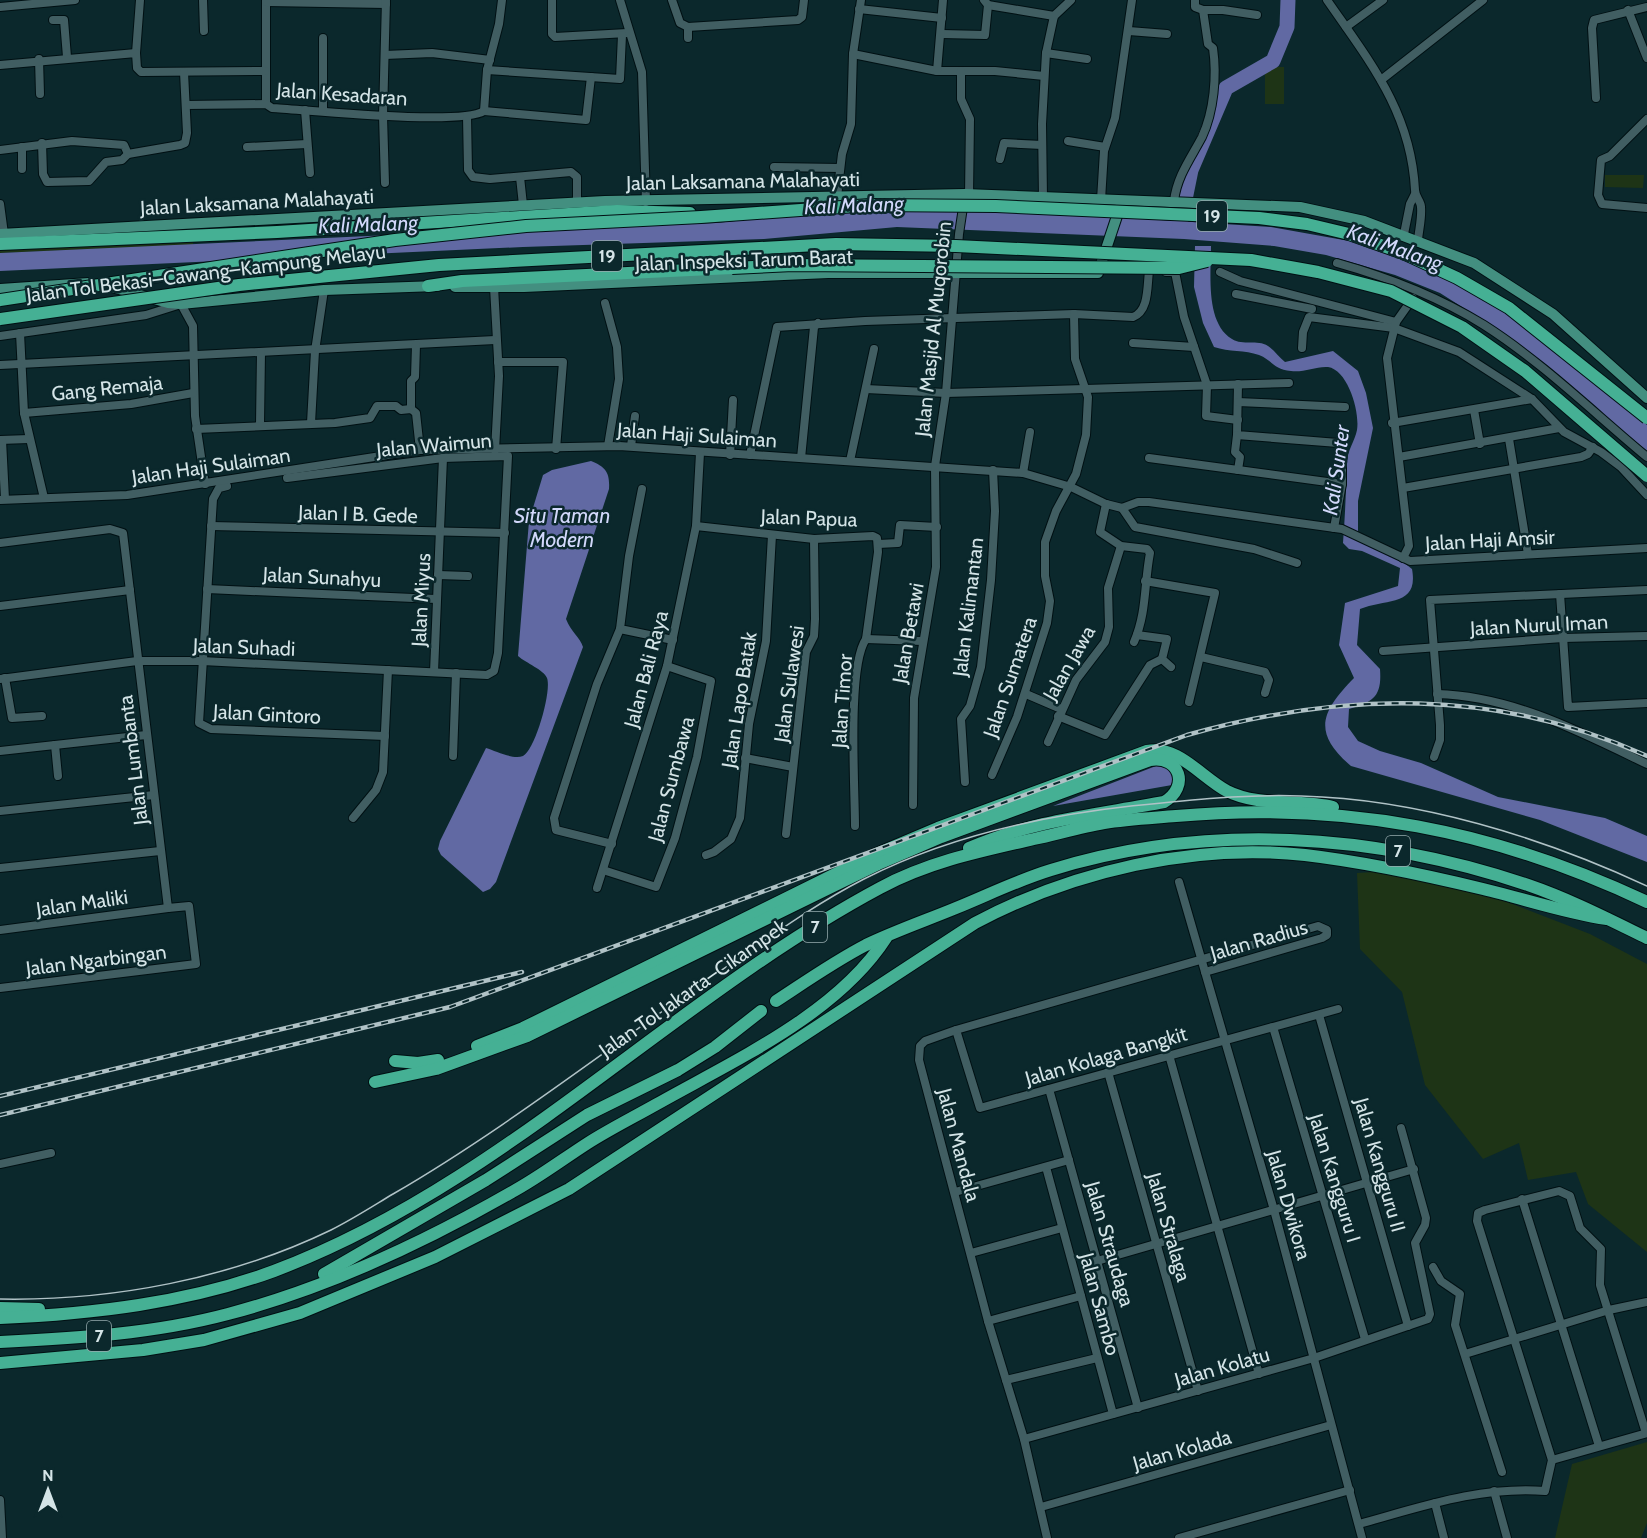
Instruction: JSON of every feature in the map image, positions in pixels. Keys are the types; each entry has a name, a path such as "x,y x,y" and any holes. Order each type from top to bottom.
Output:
{"highway":[{"name":"Jalan Tol Bekasi–Cawang–Kampung Melayu","path":"0,300 395,240 526,225 870,205 996,206 1259,218 1308,224 1349,234 1403,253 1509,308 1647,418"},
{"path":"1,237 49,241 277,232 617,211 721,215"},
{"name":"Jalan Tol Bekasi–Cawang–Kampung Melayu","path":"0,319 315,276 439,265 791,247 956,246 1251,260 1318,272 1391,291 1462,327 1525,371 1647,476"},
{"path":"428,286 462,281 793,265 1179,268 1216,258"},
{"path":"395,1061 418,1064 434,1062 497,1039 874,855 938,828 1147,751 1157,749 1174,754 1210,780 1241,796 1312,802 1371,817"},
{"path":"375,1082 436,1069 527,1036 878,864 941,837 1150,760 1159,758 1168,761 1175,767 1179,777 1179,788 1164,802 1024,827 921,869"},
{"name":"Jalan Tol Jakarta–Cikampek","path":"0,1318 100,1310 177,1298 269,1272 313,1255 382,1220 498,1150 805,934 878,889 921,869 978,852 1107,822 1230,811 1304,811 1371,817 1519,851 1606,882 1647,902"},
{"name":"7","path":"776,1001 868,944 993,890 1051,870 1178,843 1237,839 1296,839 1414,854 1528,885 1647,938"},
{"path":"0,1363 133,1351 204,1340 300,1313 435,1257 568,1189 975,923 1024,899 1089,876 1168,860 1222,855 1303,855 1417,875 1483,889 1578,915 1607,919"},
{"name":"7","path":"0,1342 143,1332 227,1314 295,1292 401,1251 514,1191 591,1142 775,1037 817,1008 872,960 886,938"},
{"name":"7","path":"295,1292 477,1185 587,1116 678,1070 715,1047 761,1011"},
{"path":"0,1308 100,1310"}],"main road":[{"name":"Jalan Laksamana Malahayati","path":"1,237 577,202 967,195 1300,207 1343,214 1404,234 1474,263 1553,314 1647,398"},
{"path":"1047,198 1063,204 1120,208 1167,207 1177,201"},
{"path":"1100,269 1120,208"},
{"name":"Jalan Inspeksi Tarum Barat","path":"0,289 74,282 99,284 168,303 180,304 324,290 428,286 494,287 828,273 1100,269"}],"street":[{"path":"0,7 75,0"},
{"path":"140,0 136,53 137,68 141,72 265,71"},
{"path":"203,0 204,31"},
{"path":"502,0 499,24 487,70 484,111 585,121 591,77"},
{"path":"552,0 553,36 627,33"},
{"path":"620,0 627,33 642,72 646,202"},
{"path":"672,0 680,23 688,27 798,20 802,17 804,0"},
{"path":"936,71 942,34 943,0"},
{"path":"1047,198 1042,145 1046,53 1054,16 1071,0"},
{"path":"1101,200 1105,147 1115,118 1132,0"},
{"path":"1195,0 1195,7 1203,10 1223,10 1257,15"},
{"path":"1327,0 1391,95 1408,140 1414,168 1415,194 1421,205 1418,240"},
{"path":"1346,27 1383,0"},
{"path":"1381,80 1483,0"},
{"path":"266,1 386,2 383,116 385,183"},
{"name":"Jalan Kesadaran","path":"266,1 266,104 272,108 383,116 467,116 484,111"},
{"path":"942,34 985,35 986,3 1054,16"},
{"path":"837,197 840,168 851,124 853,54 860,4 942,18"},
{"path":"1633,6 1647,58"},
{"path":"1596,98 1592,24 1598,17 1633,6 1647,7"},
{"path":"1177,201 1175,191 1189,155 1202,136 1215,84 1213,48 1208,44 1203,10"},
{"path":"52,20 64,20 67,57"},
{"path":"688,27 688,38"},
{"path":"1129,31 1167,34"},
{"path":"487,70 620,79 627,33"},
{"path":"322,111 323,38"},
{"path":"0,65 39,59 136,53"},
{"path":"385,55 432,53 490,60"},
{"path":"1046,53 1087,59"},
{"path":"853,54 936,71 1044,76"},
{"path":"39,59 40,93"},
{"name":"Jalan Masjid Al Muqorobin","path":"935,466 946,393 959,234 962,209 967,195 970,118 961,99 961,71"},
{"path":"42,143 43,174 47,182 89,182 106,162 122,160 128,154 166,149 184,143 186,105 184,72"},
{"path":"186,105 266,104"},
{"path":"305,110 310,173"},
{"path":"467,116 468,170 473,177 520,177 551,172 575,174 577,202"},
{"path":"1647,119 1610,156 1601,160 1600,203 1647,208"},
{"path":"0,150 72,141 124,145 128,154"},
{"path":"1068,141 1105,147"},
{"path":"1000,159 1004,142 1042,145"},
{"path":"247,147 307,144"},
{"path":"22,147 22,169"},
{"path":"774,167 840,168"},
{"path":"520,177 523,205"},
{"path":"1404,234 1410,204 1415,194"},
{"path":"0,204 1,237"},
{"path":"1336,263 1400,283 1484,325 1550,376 1644,455 1621,467"},
{"path":"1100,269 1175,272 1180,300 1194,347 1201,360 1207,385 1206,416 1238,420"},
{"path":"750,455 777,327 818,323 1074,314 1132,317 1139,315 1144,308 1149,272"},
{"path":"1220,272 1240,281 1271,287 1313,309 1395,325"},
{"path":"494,287 495,340 498,362 495,450"},
{"path":"311,423 315,351 324,290"},
{"path":"1402,558 1409,546 1399,457 1392,423 1387,358 1395,325 1418,292"},
{"path":"1236,294 1395,325 1459,352 1532,399 1559,428 1593,447 1621,467 1647,495"},
{"path":"605,303 609,328 617,347 619,379 608,446"},
{"path":"0,336 146,315 180,304 192,322 193,393 205,484"},
{"path":"1302,348 1303,332 1313,309"},
{"name":"Jalan Sumatera","path":"992,775 1026,694 1050,608 1044,576 1046,542 1056,511 1071,486 1086,435 1088,405 1075,359 1074,314"},
{"path":"801,458 814,327 818,323"},
{"path":"20,333 24,413 44,498"},
{"path":"0,364 315,351 495,340"},
{"path":"1133,343 1194,347"},
{"path":"411,409 411,381 415,377 417,345"},
{"path":"850,461 874,349"},
{"path":"260,424 261,352"},
{"path":"498,362 563,363 556,449"},
{"path":"1392,423 1532,399 1550,376"},
{"path":"866,389 946,393 1289,383"},
{"path":"1238,384 1235,452 1240,457 1238,470"},
{"name":"Gang Remaja","path":"24,413 131,404 193,393"},
{"path":"730,455 733,399"},
{"path":"1238,402 1345,406"},
{"path":"196,429 260,424 335,423 370,418 377,406 396,406 401,410 411,409 416,413 420,450"},
{"path":"1474,410 1480,444"},
{"path":"631,446 634,416"},
{"path":"1399,457 1509,439 1559,428"},
{"path":"1023,473 1030,432"},
{"path":"1237,435 1338,443 1343,451 1338,529"},
{"path":"3,499 1,440 29,439"},
{"path":"1509,439 1528,554"},
{"name":"Jalan Haji Sulaiman","path":"3,499 127,495 420,450 631,446 700,453 1023,473 1071,486 1107,504 1122,508 1138,502 1149,502 1338,529"},
{"path":"1403,488 1585,456 1593,447"},
{"name":"Jalan Bali Raya","path":"597,888 667,666 696,526 700,453"},
{"name":"Jalan Waimun","path":"215,494 219,488 224,486 443,458 508,456 497,666 487,675"},
{"name":"Jalan Miyus","path":"434,672 443,458"},
{"path":"1149,458 1342,484"},
{"name":"Jalan Betawi","path":"913,805 914,698 936,567 935,466"},
{"name":"Jalan Kalimantan","path":"965,782 961,719 970,706 981,667 991,580 995,512 993,470"},
{"path":"612,844 556,830 554,818 597,684 620,629 629,556 642,489"},
{"name":"Jalan Gintoro","path":"215,494 198,719 205,728 385,736"},
{"path":"1026,694 1105,735 1150,665 1162,659 1167,639 1135,638 1146,602 1145,581 1149,551 1120,546 1100,532 1107,504"},
{"path":"1122,508 1135,527 1254,549 1297,563"},
{"name":"Jalan Papua","path":"696,526 814,538 873,536 877,538 878,543 898,543 900,525 936,527"},
{"name":"Jalan I B. Gede","path":"211,526 505,533"},
{"name":"Jalan Lumbanta","path":"0,543 110,529 122,531 168,908"},
{"name":"Jalan Haji Amsir","path":"1338,529 1359,536 1410,561 1647,548"},
{"name":"Jalan Lapo Batak","path":"706,855 723,845 737,828 749,724 766,641 772,535"},
{"name":"Jalan Sulawesi","path":"786,834 806,652 814,636 814,538"},
{"name":"Jalan Timor","path":"855,826 854,721 857,666 860,650 866,639 878,543"},
{"name":"Jalan Jawa","path":"1048,742 1059,713 1076,681 1105,642 1109,627 1108,588 1120,546"},
{"path":"438,575 468,576"},
{"path":"1145,581 1214,592 1189,702"},
{"name":"Jalan Sunahyu","path":"207,589 436,599"},
{"path":"0,606 130,590"},
{"path":"1434,757 1440,740 1430,600 1647,590"},
{"path":"1560,594 1568,707 1647,703"},
{"path":"620,629 673,640"},
{"name":"Jalan Nurul Iman","path":"1383,651 1563,638 1647,636"},
{"path":"866,639 922,641"},
{"path":"1201,657 1265,672 1269,680 1265,693"},
{"path":"1162,659 1171,667"},
{"name":"Jalan Suhadi","path":"2,679 137,661 202,661 487,675"},
{"name":"Jalan Sumbawa","path":"603,870 656,887 675,838 697,757 711,689 710,680 667,666"},
{"path":"353,818 371,798 380,781 388,670"},
{"path":"453,756 456,673"},
{"path":"2,679 12,718 42,716"},
{"path":"1437,694 1463,696 1531,711 1647,764"},
{"path":"0,751 147,735"},
{"path":"55,745 58,776"},
{"path":"745,758 793,767"},
{"path":"0,810 154,795"},
{"path":"0,868 160,851"},
{"name":"Jalan Dwikora","path":"1179,882 1274,1210 1362,1538"},
{"name":"Jalan Ngarbingan","path":"0,988 196,964 189,906 168,908"},
{"name":"Jalan Maliki","path":"0,930 168,908"},
{"name":"Jalan Radius","path":"1201,959 1321,926 1327,931 1323,938 1205,972"},
{"path":"1264,943 1267,954"},
{"name":"Jalan Mandala","path":"1047,1538 1024,1439 988,1321 918,1055 922,1043 956,1030 1201,959"},
{"name":"Jalan Kolaga Bangkit","path":"956,1030 980,1108 1338,1009"},
{"name":"Jalan Kangguru II","path":"1319,1015 1370,1184 1408,1326"},
{"name":"Jalan Kangguru I","path":"1273,1027 1365,1339"},
{"path":"1169,1055 1259,1374"},
{"name":"Jalan Stralaga","path":"1108,1072 1198,1391"},
{"name":"Jalan Straudaga","path":"1049,1089 1138,1408"},
{"path":"1097,1261 1370,1184 1414,1169 1401,1128"},
{"path":"0,1164 51,1153"},
{"path":"955,1192 1069,1160"},
{"name":"Jalan Sambo","path":"1046,1167 1113,1414"},
{"name":"Jalan Kolatu","path":"1024,1439 1314,1358 1428,1319 1431,1314 1415,1243 1425,1225 1426,1218 1414,1169"},
{"path":"1359,1524 1435,1503 1494,1491 1545,1491 1552,1460 1477,1221 1478,1214 1485,1210 1522,1199 1562,1191 1570,1196 1580,1228 1601,1249 1599,1281 1646,1433 1552,1460"},
{"path":"1522,1199 1599,1446"},
{"path":"971,1253 1062,1228"},
{"path":"1433,1267 1441,1281 1460,1294 1455,1325 1502,1472"},
{"path":"988,1321 1081,1296"},
{"path":"1465,1354 1609,1310 1647,1302"},
{"path":"1006,1380 1097,1358"},
{"name":"Jalan Kolada","path":"1041,1507 1331,1425"},
{"path":"1179,1538 1350,1490"},
{"path":"1494,1491 1507,1538"},
{"path":"0,1500 2,1538"},
{"path":"1435,1503 1444,1538"}],"green space":[{"path":"1265,67 1284,67 1284,104 1265,104"},
{"path":"1605,175 1644,175 1643,188 1605,187"},
{"path":"193,235 193,245 0,253 0,243"},
{"path":"1422,869 1590,934 1647,964 1647,1252 1588,1204 1576,1172 1528,1180 1519,1143 1483,1159 1425,1085 1402,992 1360,949 1357,873"},
{"path":"1647,1442 1647,1523 1641,1538 1555,1538 1572,1464"}],"water":[{"path":"1004,210 1271,227 1366,244 1429,268 1514,316 1647,425 1647,451 1503,333 1440,293 1395,275 1326,255 1274,246 1184,239 897,227 764,239 523,247 0,271 0,253 522,229 716,223 801,214"},
{"path":"1195,246 1211,246 1211,297 1217,322 1223,332 1236,341 1264,344 1285,362 1333,351 1358,371 1366,393 1373,428 1358,501 1358,538 1394,555 1412,569 1413,581 1410,590 1398,599 1360,609 1357,645 1380,669 1380,686 1375,696 1365,704 1349,709 1348,727 1358,741 1380,751 1421,763 1498,797 1605,818 1647,836 1647,862 1540,820 1351,766 1338,754 1330,743 1326,732 1326,722 1328,711 1334,701 1354,678 1339,645 1345,603 1398,586 1400,568 1362,551 1349,549 1343,543 1347,459 1357,430 1357,413 1347,384 1335,370 1323,367 1300,371 1285,370 1259,355 1214,347 1203,323 1194,287"},
{"name":"Situ Taman Modern","path":"591,461 606,471 609,489 566,619 583,647 496,882 490,889 483,892 441,855 438,849 440,841 486,748 519,757 528,751 533,743 545,707 548,685 547,678 542,672 518,656 529,521 543,475 552,470"},
{"path":"1161,764 1172,769 1174,781 1172,785 1053,806"}],"waterway":[{"path":"1179,229 1191,170 1226,88 1273,61 1287,27 1288,0"}],"tram line":[{"path":"0,1299 85,1296 170,1284 252,1262 331,1230 475,1143 713,976 825,901 895,864 994,830 1097,810 1195,800 1280,796 1345,799 1390,804 1478,824 1565,852 1647,886"}],"railway":[{"path":"0,1115 450,1007 1187,735 1246,720 1304,710 1362,704 1420,704 1477,708 1534,718 1591,734 1647,756"},
{"path":"0,1096 522,972"}],"water label":[{"name":"Kali Malang","path":"854,205"},
{"name":"Kali Malang","path":"368,224"},
{"name":"Kali Malang","path":"1395,247"},
{"name":"Kali Sunter","path":"1336,470"}]}
